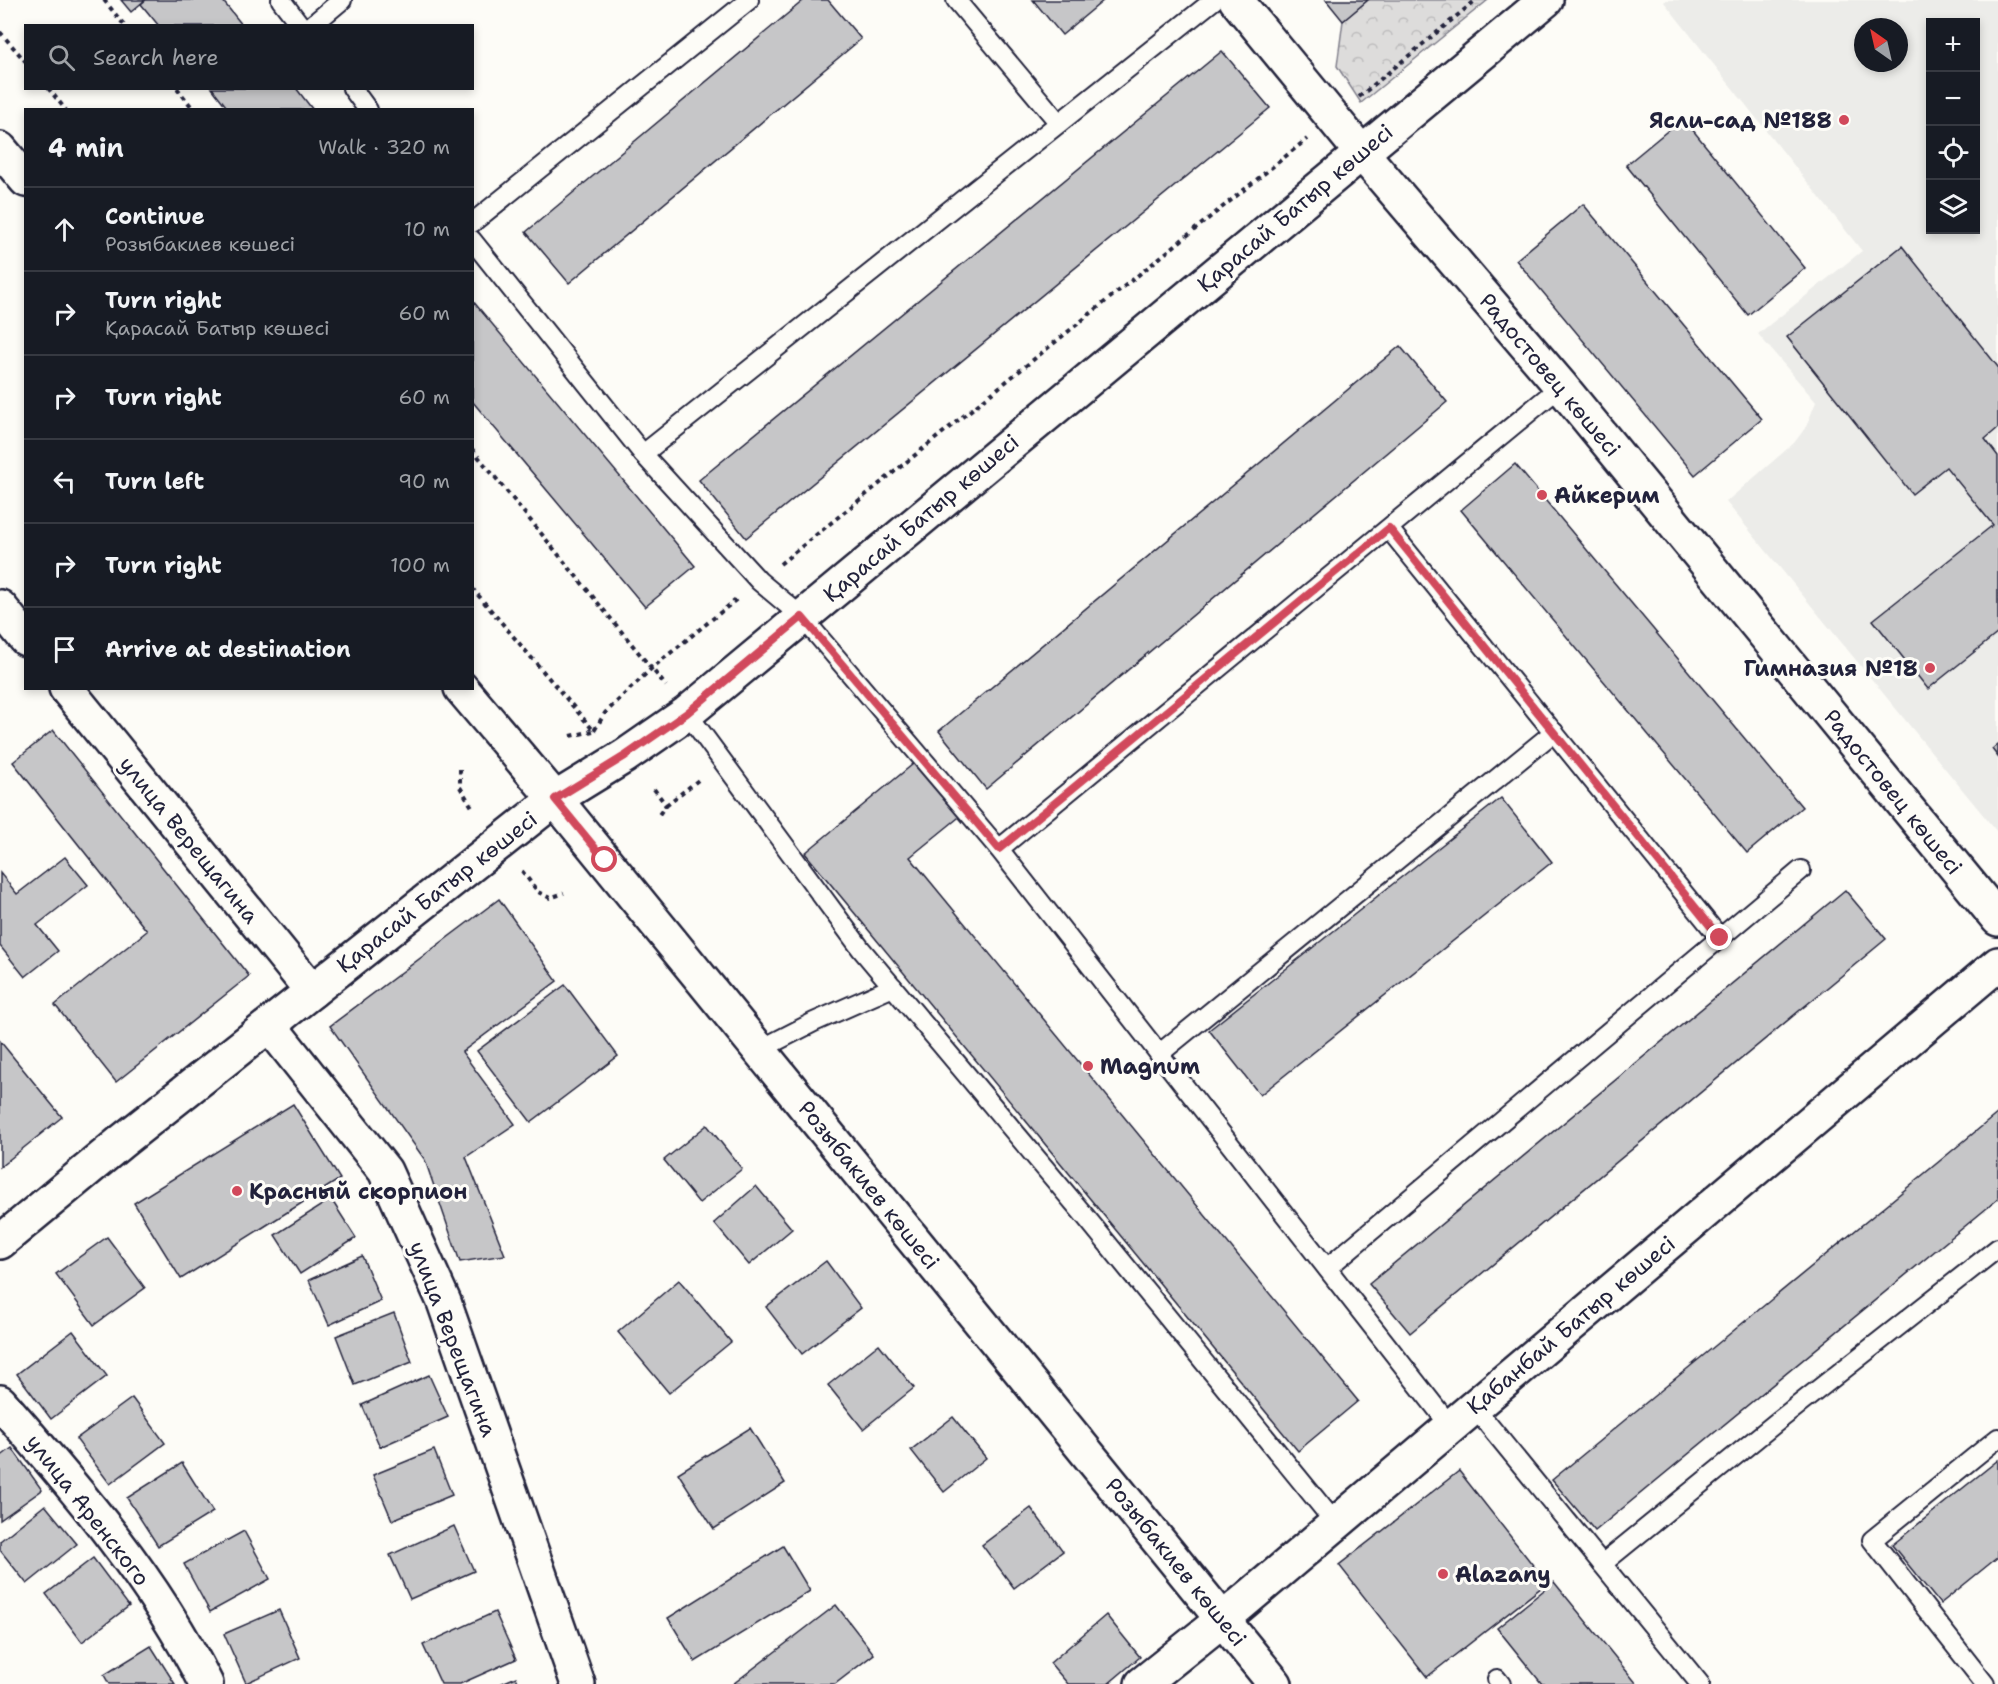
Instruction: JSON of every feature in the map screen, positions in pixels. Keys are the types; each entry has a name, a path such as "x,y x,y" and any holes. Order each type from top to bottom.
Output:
{"street":[{"name":"Радостовец көшесі","path":"1236,0 1361,153 1561,387 1998,919"},
{"name":"Қарасай Батыр көшесі","path":"0,1242 121,1142 555,799 625,756 687,713 1546,0"},
{"path":"0,149 24,178"},
{"path":"0,607 24,637"},
{"name":"улица Верещагина","path":"68,690 312,991"},
{"name":"Розыбакиев көшесі","path":"462,690 555,799 1275,1684"},
{"name":"Қабанбай Батыр көшесі","path":"1142,1684 1222,1620 1998,964"},
{"name":"улица Верещагина","path":"270,1026 384,1171 444,1302 578,1684"},
{"name":"улица Аренского","path":"0,1402 102,1521 151,1589 206,1684"}],"lane":[{"path":"281,0 299,24"},
{"path":"313,24 342,0"},
{"path":"474,222 749,0"},
{"path":"956,0 1059,123"},
{"path":"643,454 1214,0"},
{"path":"353,90 367,108"},
{"path":"474,243 643,454 759,581 802,617 999,849 1327,1268 1602,1564 1700,1684"},
{"path":"999,849 1561,387"},
{"path":"1389,528 1720,938"},
{"path":"687,713 861,949 1085,1216 1336,1524"},
{"path":"1159,1054 1554,732"},
{"path":"1327,1268 1801,870"},
{"path":"759,1050 814,1022 894,987"},
{"path":"1602,1564 1778,1421 1998,1248"},
{"path":"1985,1684 1872,1540 1998,1438"}],"path":[{"path":"104,0 123,24"},
{"path":"594,731 604,713 652,668 1333,119 1476,0"},
{"path":"0,32 24,60"},
{"path":"50,90 64,108"},
{"path":"179,90 192,108"},
{"path":"474,451 687,713"},
{"path":"474,590 594,731"},
{"path":"571,736 594,731 605,733"},
{"path":"658,816 666,805 721,762"},
{"path":"460,769 460,787 472,807"},
{"path":"654,789 666,805"},
{"path":"516,864 538,892 550,898 564,893"}],"shaded area":[{"name":"Гимназия №18","path":"1666,0 1998,0 1998,833 1726,502 1794,443 1806,427 1816,402 1758,334 1862,251 1664,2"}],"green space":[{"path":"1368,0 1488,0 1361,103 1337,66 1343,21"}],"building":[{"path":"121,0 145,0 131,12"},
{"path":"146,0 222,0 241,24 157,24 141,4"},
{"path":"804,0 828,0 861,39 569,283 526,232"},
{"path":"1033,0 1104,0 1062,35"},
{"path":"1326,0 1368,0 1343,21"},
{"path":"1222,51 1270,108 746,538 699,480"},
{"path":"214,90 298,90 311,108 227,108"},
{"path":"1683,118 1805,268 1748,315 1626,165"},
{"path":"1583,204 1762,419 1695,475 1516,260"},
{"path":"1902,246 1998,367 1998,428 1985,439 1998,456 1998,633 1928,689 1873,620 1993,525 1946,467 1912,494 1787,337"},
{"path":"474,302 695,566 645,607 474,403"},
{"path":"1400,346 1447,402 986,789 939,731"},
{"path":"1515,464 1802,807 1747,853 1461,510"},
{"path":"53,730 249,976 116,1082 55,1005 147,931 13,762"},
{"path":"1998,744 1998,757 1992,749"},
{"path":"918,760 963,814 910,857 1358,1401 1298,1451 805,853"},
{"path":"1501,798 1552,862 1260,1095 1209,1030"},
{"path":"65,857 88,885 37,925 58,951 25,977 0,946 0,873 17,894"},
{"path":"1845,890 1886,939 1410,1333 1369,1284"},
{"path":"499,899 557,981 462,1052 515,1124 466,1157 505,1255 460,1262 425,1160 330,1026"},
{"path":"565,985 618,1056 531,1122 477,1051"},
{"path":"0,1041 62,1117 0,1167"},
{"name":"Красный скорпион","path":"293,1104 340,1179 181,1279 134,1203"},
{"path":"1998,1113 1998,1199 1595,1531 1552,1480"},
{"path":"707,1125 742,1169 699,1203 664,1160"},
{"path":"756,1186 792,1229 749,1265 714,1223"},
{"path":"331,1199 356,1238 300,1274 275,1235"},
{"path":"107,1237 145,1288 94,1325 56,1274"},
{"path":"362,1256 381,1301 329,1325 309,1280"},
{"path":"826,1261 861,1308 802,1354 766,1307"},
{"path":"679,1280 731,1342 669,1393 618,1332"},
{"path":"394,1313 412,1362 355,1385 336,1336"},
{"path":"73,1331 107,1376 51,1419 17,1374"},
{"path":"879,1344 914,1388 863,1429 828,1385"},
{"path":"429,1375 448,1417 380,1447 362,1405"},
{"path":"132,1398 165,1443 110,1484 76,1439"},
{"path":"953,1417 986,1458 944,1492 911,1450"},
{"path":"750,1428 785,1483 714,1529 678,1473"},
{"path":"12,1448 42,1490 0,1520 0,1457"},
{"path":"434,1450 452,1495 392,1520 373,1475"},
{"path":"1998,1460 1998,1557 1940,1604 1892,1545"},
{"path":"182,1463 213,1512 158,1546 127,1498"},
{"name":"Alazany","path":"1459,1471 1547,1583 1427,1677 1339,1565"},
{"path":"45,1505 77,1544 27,1584 0,1550 0,1541"},
{"path":"1031,1508 1063,1551 1014,1588 982,1545"},
{"path":"454,1526 474,1571 410,1599 390,1555"},
{"path":"244,1531 270,1579 210,1612 184,1564"},
{"path":"783,1546 810,1591 695,1662 668,1618"},
{"path":"93,1558 129,1606 82,1642 46,1594"},
{"path":"1554,1582 1637,1684 1542,1684 1497,1628"},
{"path":"836,1605 874,1654 835,1684 733,1684"},
{"path":"279,1610 300,1658 246,1683 224,1634"},
{"path":"495,1612 516,1659 460,1684 441,1684 423,1645"},
{"path":"1106,1615 1140,1657 1108,1684 1068,1684 1050,1663"},
{"path":"151,1646 175,1684 109,1684 104,1675"},
{"path":"516,1677 519,1684 500,1684"}],"place":[{"name":"Ясли-сад №188","path":"1844,120"},
{"name":"Айкерим","path":"1542,495"},
{"name":"Гимназия №18","path":"1930,668"},
{"name":"Magnum","path":"1088,1066"},
{"name":"Красный скорпион","path":"237,1191"},
{"name":"Alazany","path":"1443,1574"}],"route":[{"path":"605,860 555,799 625,756 687,713 802,617 999,849 1389,528 1720,938"}]}
